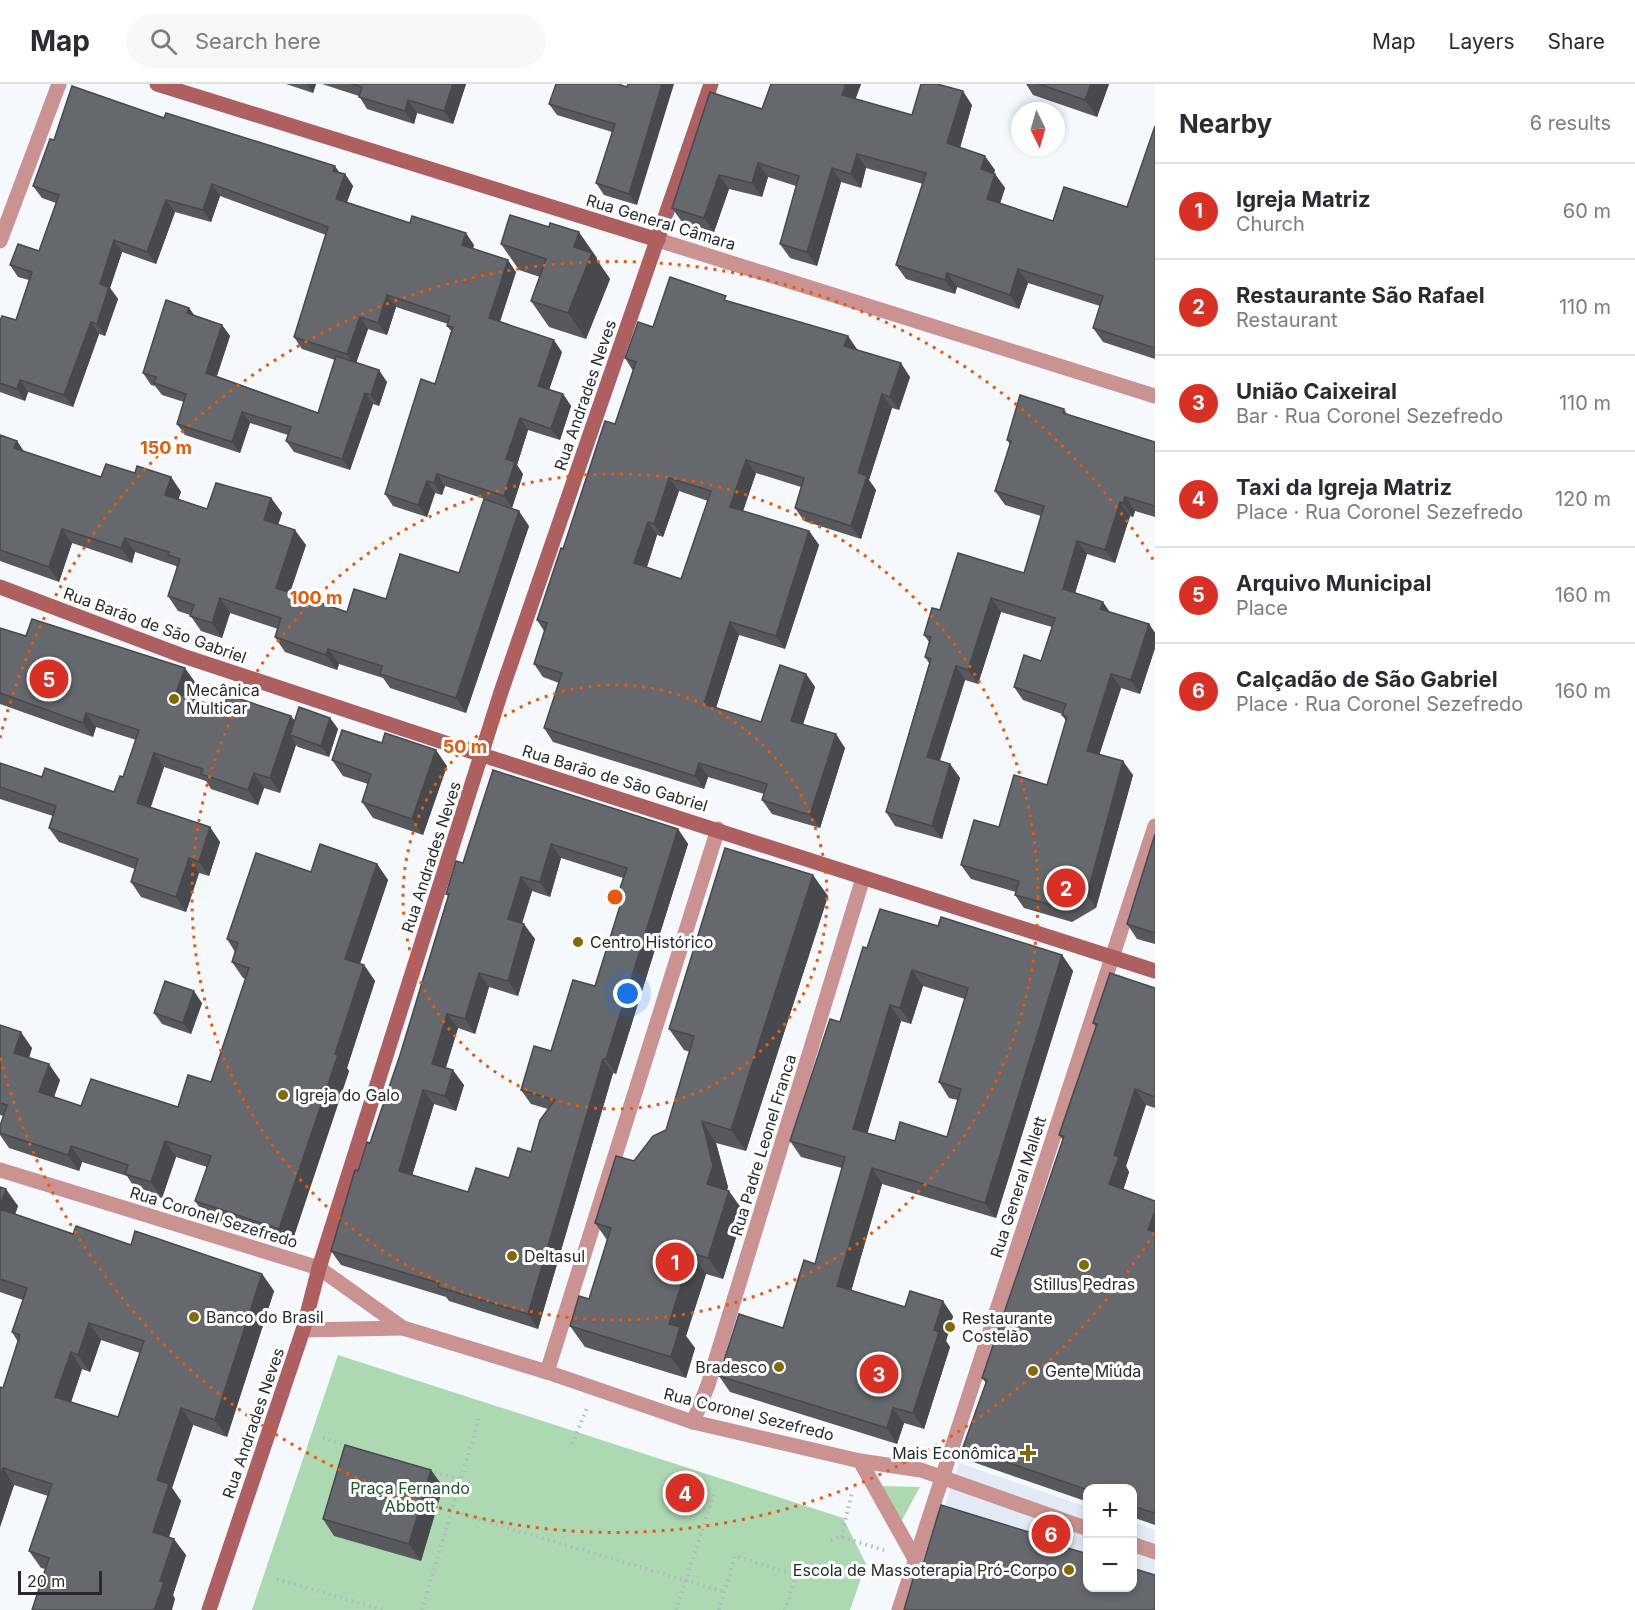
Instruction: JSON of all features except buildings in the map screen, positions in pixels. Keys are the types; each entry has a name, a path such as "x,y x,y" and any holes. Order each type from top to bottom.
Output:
{"street":[{"path":"0,241 59,84"},
{"name":"Rua General Câmara","path":"157,84 1155,396"},
{"name":"Rua Andrades Neves","path":"208,1610 303,1330 319,1268 501,692 711,84"},
{"name":"Rua Barão de São Gabriel","path":"0,587 183,656 482,755 1155,971"},
{"name":"Rua General Mallett","path":"899,1610 1155,826"},
{"path":"547,1372 718,829"},
{"name":"Rua Padre Leonel Franca","path":"693,1422 708,1386 863,878"},
{"name":"Rua Coronel Sezefredo","path":"0,1170 319,1268 403,1328"},
{"name":"Rua Coronel Sezefredo","path":"303,1330 403,1328 547,1372 693,1422 860,1461 921,1470 1083,1527"},
{"path":"860,1461 915,1559"},
{"path":"1137,1546 1155,1552"}],"path":[{"path":"422,1610 480,1414"},
{"path":"324,1438 358,1449"},
{"path":"426,1469 460,1480"},
{"path":"676,1610 715,1491"},
{"path":"450,1511 725,1592"},
{"path":"831,1540 842,1537 915,1559"},
{"path":"719,1610 735,1556 796,1575 785,1610"},
{"path":"277,1579 383,1610"}],"shaded area":[{"path":"959,1463 1083,1506 1083,1558 943,1510"},
{"path":"1137,1523 1155,1530 1155,1582 1137,1575"}],"green space":[{"name":"Praça Fernando Abbott","path":"338,1355 843,1518 866,1564 850,1610 252,1610"},
{"path":"881,1486 920,1487 901,1522"}],"place":[{"name":"Arquivo Municipal","path":"49,679"},
{"name":"Mecânica Multicar","path":"174,699"},
{"name":"Restaurante São Rafael","path":"1066,888"},
{"name":"Centro Histórico","path":"578,942"},
{"name":"Igreja do Galo","path":"283,1095"},
{"name":"Deltasul","path":"512,1256"},
{"name":"Igreja Matriz","path":"675,1262"},
{"name":"Stillus Pedras","path":"1084,1265"},
{"name":"Banco do Brasil","path":"194,1317"},
{"name":"Restaurante Costelão","path":"950,1327"},
{"name":"Bradesco","path":"779,1367"},
{"name":"Gente Miúda","path":"1033,1371"},
{"name":"União Caixeiral","path":"879,1374"},
{"name":"Mais Econômica","path":"1028,1453"},
{"name":"Taxi da Igreja Matriz","path":"685,1493"},
{"name":"Calçadão de São Gabriel","path":"1051,1534"},
{"name":"Escola de Massoterapia Pró-Corpo","path":"1069,1570"}]}
